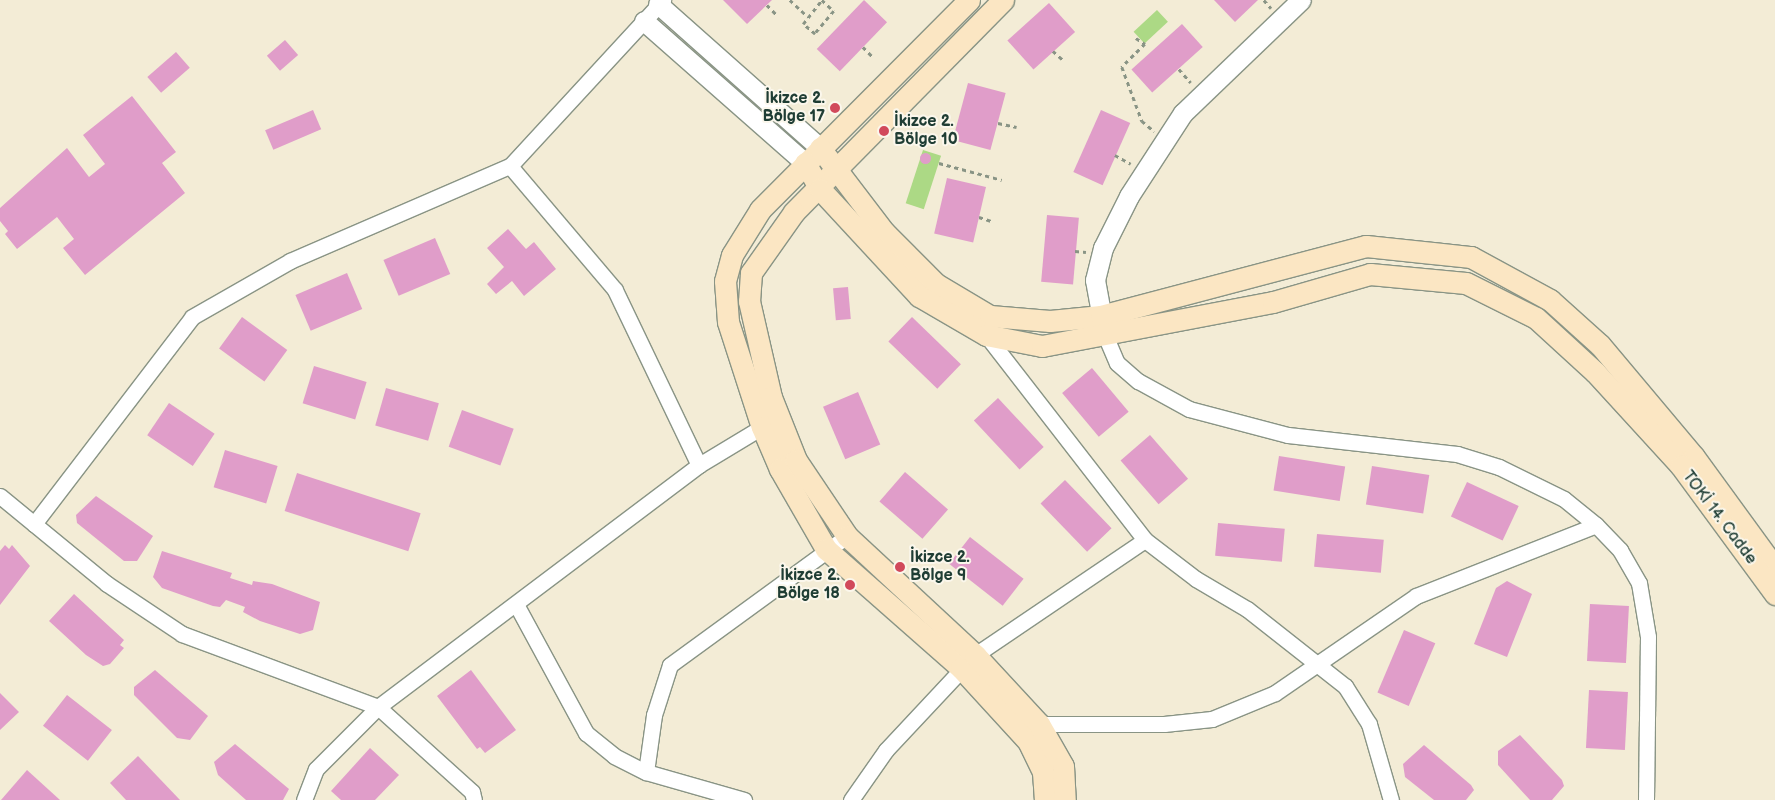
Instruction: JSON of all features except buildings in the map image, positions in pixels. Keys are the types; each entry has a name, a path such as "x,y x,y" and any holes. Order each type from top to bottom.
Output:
{"main road":[{"path":"969,0 760,210 732,255 726,281 728,322 762,427 826,549 968,661 1039,724 1063,766 1065,800"},
{"path":"1004,0 837,168 820,189 794,212 751,273 749,301 771,397 796,460 847,536 968,661 1028,741 1043,772 1045,800"},
{"path":"813,155 837,168 884,232 936,284 968,305 990,316 1018,320 1103,326 1273,302 1370,274 1466,283 1536,318 1688,462"},
{"path":"813,155 820,189 919,296 986,335 1042,346 1366,246 1470,256 1550,300 1600,346 1688,462"},
{"name":"TOKİ 14. Cadde","path":"1688,462 1775,568"},
{"name":"TOKİ 14. Cadde","path":"1688,462 1775,594"}],"street":[{"path":"1301,0 1182,114 1103,248 1095,280 1103,326 1117,363 1138,381 1189,409 1288,435 1457,454 1499,467 1564,499 1596,525 1620,550 1639,583 1648,637 1646,800"},
{"path":"34,524 192,317 290,261 510,166 661,2 813,155"},
{"path":"644,21 813,155"},
{"path":"510,166 615,290 699,465"},
{"path":"986,335 1145,540 1320,664 1345,686 1369,724 1391,800"},
{"path":"304,800 316,769 378,707 517,606 699,465 762,427"},
{"path":"0,496 108,584 182,634 378,707 472,792 474,800"},
{"path":"1039,724 1164,724 1212,719 1274,693 1320,664 1416,596 1596,525"},
{"path":"646,772 654,715 670,665 826,549 847,536"},
{"path":"851,800 886,750 968,661 1145,540"},
{"path":"517,606 586,733 614,756 646,772 744,800"}],"path":[{"path":"790,0 808,18"},
{"path":"822,0 828,3 834,11 815,34 803,24 808,18 822,0"},
{"path":"767,5 776,14"},
{"path":"1136,38 1145,44 1122,67 1142,121 1165,140"},
{"path":"863,47 873,57"},
{"path":"1054,51 1064,61"},
{"path":"998,123 1017,127"},
{"path":"939,163 1002,180"},
{"path":"979,217 991,221"}],"green space":[{"path":"1157,10 1168,22 1145,44 1134,32"},
{"path":"923,150 941,156 924,209 906,203"}],"place":[{"name":"İkizce 2. Bölge 17","path":"835,108"},
{"name":"İkizce 2. Bölge 10","path":"884,131"},
{"name":"İkizce 2. Bölge 9","path":"900,567"},
{"name":"İkizce 2. Bölge 18","path":"850,585"}]}
